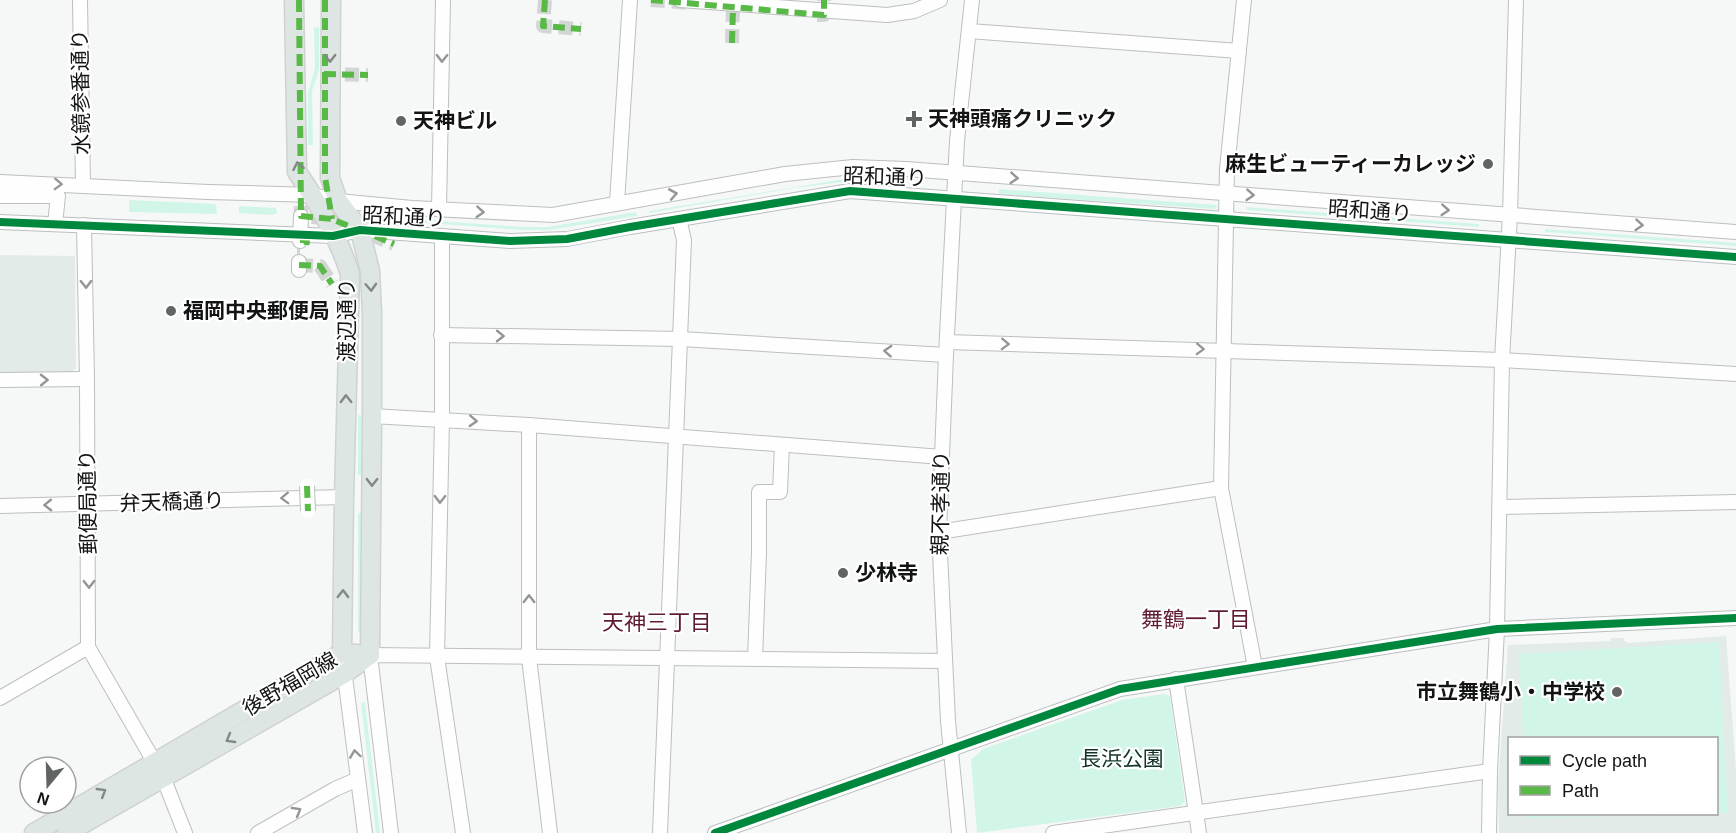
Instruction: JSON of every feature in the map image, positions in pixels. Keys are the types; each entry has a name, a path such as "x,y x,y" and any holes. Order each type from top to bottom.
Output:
{"main road":[{"name":"渡辺通り","path":"294,0 297,172 313,195 344,254 350,274 342,653"},
{"name":"渡辺通り","path":"330,0 330,177 338,201 360,230 370,271 372,313 370,655"},
{"name":"後野福岡線","path":"67,833 159,769 342,653 370,655"},
{"name":"後野福岡線","path":"34,833 344,674 370,655"}],"street":[{"name":"水鏡参番通り","path":"80,0 83,185"},
{"path":"439,209 442,0"},
{"path":"617,203 630,0"},
{"path":"680,0 887,15 914,11 940,0"},
{"name":"親不孝通り","path":"959,833 945,661 939,532 955,173 972,0"},
{"path":"1244,0 1227,169 1221,488 1255,667"},
{"path":"1489,833 1497,629 1502,360 1510,215 1516,0"},
{"path":"969,31 1239,51"},
{"name":"昭和通り","path":"0,182 313,195 338,201 553,215 785,174 854,167 1736,232"},
{"name":"昭和通り","path":"0,222 333,236 360,230 520,241 567,239 850,190 1736,257"},
{"path":"0,196 58,196 55,224"},
{"path":"301,216 301,253"},
{"path":"660,833 678,437 684,240 679,219"},
{"name":"郵便局通り","path":"84,225 88,647 159,769 185,833"},
{"path":"442,236 442,419 437,657 463,833"},
{"path":"441,335 681,339 946,349 1224,350 1502,360 1736,374"},
{"path":"0,380 87,379"},
{"path":"372,416 529,424 942,457"},
{"path":"529,424 528,658 550,833"},
{"path":"755,659 759,492 780,492 783,445"},
{"path":"307,486 308,511"},
{"path":"939,532 1221,488"},
{"name":"弁天橋通り","path":"0,506 344,497"},
{"path":"1500,507 1736,502"},
{"path":"715,833 1120,689 1497,629 1736,618"},
{"path":"0,698 88,647"},
{"path":"342,653 365,833"},
{"path":"391,833 370,655 945,661"},
{"path":"1176,680 1200,833"},
{"path":"1053,833 1490,771"},
{"path":"258,833 335,789 358,779"}],"shaded area":[{"path":"0,255 75,256 76,368 71,373 0,373"},
{"name":"市立舞鶴小・中学校","path":"1726,636 1736,770 1736,833 1499,833 1498,784 1508,645 1611,641 1610,638 1624,638 1624,641 1628,643"}],"green space":[{"path":"319,27 319,70 312,91 313,145 308,145 308,93 315,68 314,28"},
{"path":"851,178 905,180 904,183 851,181 794,188 649,213 649,211"},
{"path":"999,189 1217,205 1216,209 999,194"},
{"path":"129,200 216,204 217,214 129,212"},
{"path":"239,206 276,208 277,213 272,215 239,213"},
{"path":"1246,207 1479,224 1479,227 1247,210"},
{"path":"636,212 637,216 549,230 413,222 413,219 548,227"},
{"path":"1545,229 1736,243 1736,246 1545,232"},
{"path":"358,415 361,415 361,475 358,475"},
{"path":"358,513 361,513 361,632 358,632"},
{"name":"市立舞鶴小・中学校","path":"1719,642 1728,813 1718,813 1718,737 1523,737 1519,654"},
{"name":"長浜公園","path":"1164,694 1170,696 1185,802 1180,806 977,833 971,760 983,749 1122,700"},
{"path":"365,702 380,833 376,833 361,703"},
{"path":"1526,815 1657,815 1526,818"}],"tunnel":[{"path":"545,0 543,26 581,29"},
{"path":"651,0 690,3"},
{"path":"817,15 824,15 824,0"},
{"path":"732,43 733,8"},
{"path":"324,74 368,75"},
{"path":"300,185 301,216 332,219 394,244"},
{"path":"299,265 320,266 332,284"}],"marked path":[{"path":"299,0 301,216 332,219 358,230"},
{"path":"325,0 325,177 332,219"},
{"path":"545,0 543,26 581,29"},
{"path":"651,0 824,15 824,0"},
{"path":"732,43 733,8"},
{"path":"324,74 368,75"},
{"path":"375,236 394,244"},
{"path":"300,240 307,240 306,250"},
{"path":"299,265 320,266 332,284"},
{"path":"307,486 308,511"}],"cycle path":[{"path":"0,222 333,236 360,230 510,241 567,239 850,191 1736,257"},
{"path":"715,833 1120,689 1497,629 1736,618"}],"place":[{"name":"天神頭痛クリニック","path":"914,119"},
{"name":"天神ビル","path":"401,121"},
{"name":"麻生ビューティーカレッジ","path":"1488,164"},
{"name":"福岡中央郵便局","path":"171,311"},
{"name":"少林寺","path":"843,573"},
{"name":"市立舞鶴小・中学校","path":"1617,692"}],"district":[{"name":"舞鶴一丁目","path":"1196,619"},
{"name":"天神三丁目","path":"657,622"}]}
